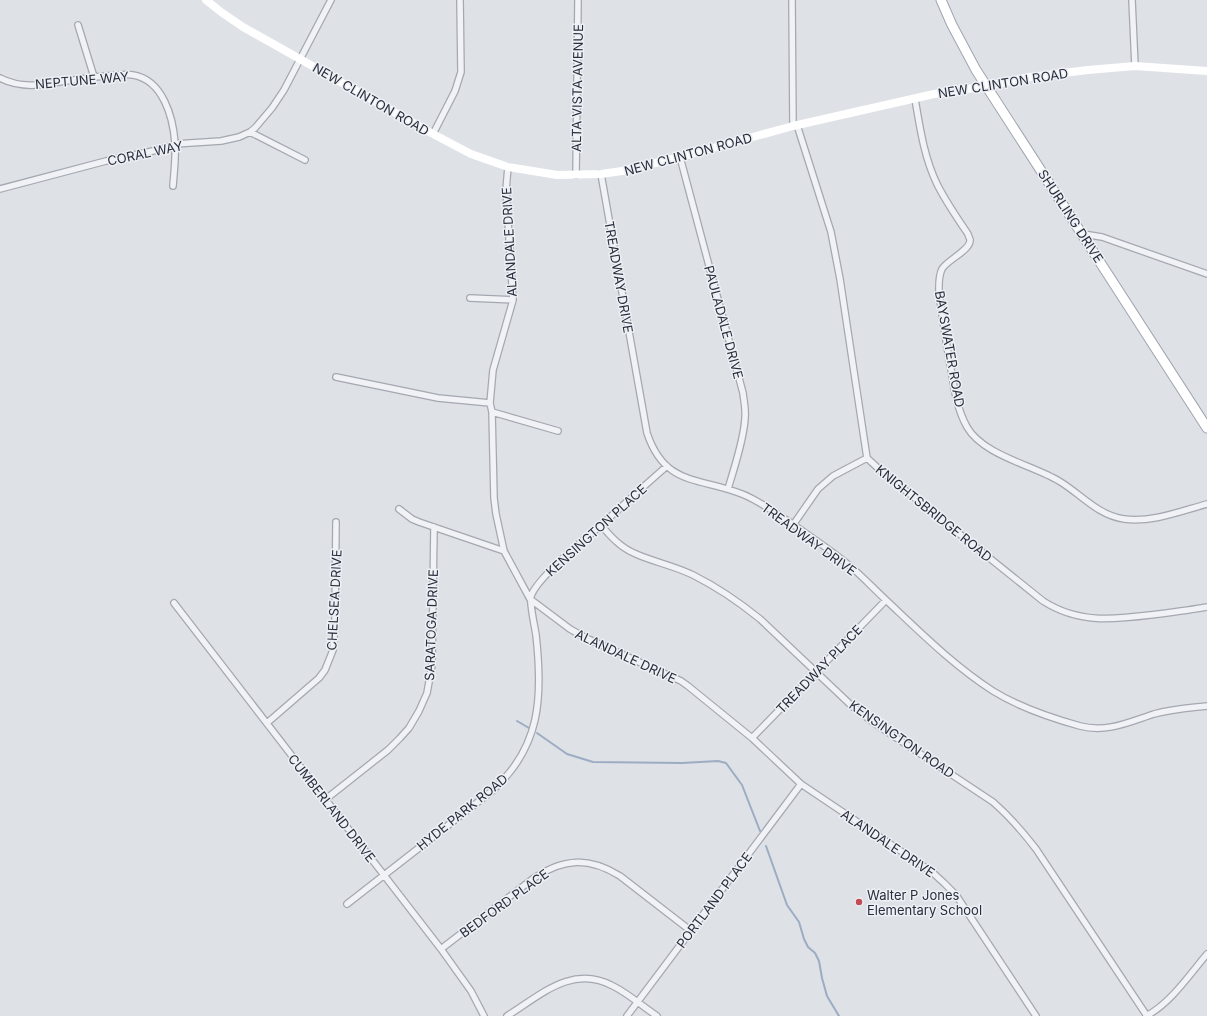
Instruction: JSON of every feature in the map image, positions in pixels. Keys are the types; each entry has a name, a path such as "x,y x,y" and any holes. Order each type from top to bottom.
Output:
{"main road":[{"name":"SHURLING DRIVE","path":"941,0 966,53 1207,428"}],"street":[{"name":"NEW CLINTON ROAD","path":"206,0 243,27 471,154 508,167 542,173 576,175 622,171 680,157 795,125 934,94 987,86 1030,77 1135,66 1207,71"},
{"name":"CORAL WAY","path":"0,189 106,161 162,149 175,144 221,141 239,137 250,132 272,108 331,0"},
{"path":"433,134 459,83 461,72 460,0"},
{"name":"ALTA VISTA AVENUE","path":"576,175 578,0"},
{"name":"KNIGHTSBRIDGE ROAD","path":"792,0 795,125 832,238 867,458 1043,601 1053,607 1069,614 1082,617 1117,619 1207,607"},
{"path":"1132,0 1135,66"},
{"path":"78,25 94,77"},
{"name":"NEPTUNE WAY","path":"0,78 8,82 37,86 94,77 132,74 150,83 157,90 166,104 172,126 175,144 173,186"},
{"name":"BAYSWATER ROAD","path":"915,98 923,144 929,164 938,184 968,234 970,240 968,246 941,270 939,278 939,294 955,394 963,419 968,429 982,444 1060,481 1106,514 1136,520 1152,518 1207,504"},
{"path":"250,132 305,160"},
{"name":"PAULADALE DRIVE","path":"680,157 745,404 746,419 728,489"},
{"name":"ALANDALE DRIVE","path":"508,167 506,190 513,300 493,370 490,403 492,412 494,498 504,551 530,599 564,625 586,638 681,681 752,738 801,784 932,872 956,895 1036,1016"},
{"name":"TREADWAY DRIVE","path":"601,174 647,433 654,451 667,466 693,481 728,489 761,503 850,566 971,676 1007,699 1044,714 1080,726 1101,729 1120,726 1170,711 1207,706"},
{"path":"1083,234 1102,237 1207,274"},
{"path":"470,298 513,300"},
{"path":"336,377 438,398 490,403"},
{"path":"492,412 558,431"},
{"path":"793,525 818,489 833,476 867,458"},
{"name":"KENSINGTON PLACE","path":"530,599 535,588 544,577 566,555 667,466"},
{"path":"399,509 412,519 504,551"},
{"name":"CHELSEA DRIVE","path":"266,722 319,678 325,670 333,650 335,622 336,522"},
{"name":"KENSINGTON ROAD","path":"600,525 610,536 636,554 692,575 743,606 760,619 859,712 972,788 1007,814 1022,830 1036,849 1146,1016"},
{"name":"SARATOGA DRIVE","path":"326,799 388,750 400,738 409,728 419,711 427,692 432,665 434,527"},
{"name":"HYDE PARK ROAD","path":"347,904 492,791 504,781 516,766 530,739 535,724 538,690 536,640 530,599"},
{"name":"TREADWAY PLACE","path":"752,738 886,600"},
{"name":"CUMBERLAND DRIVE","path":"174,603 441,949 471,990 484,1016"},
{"name":"PORTLAND PLACE","path":"627,1016 801,784"},
{"name":"BEDFORD PLACE","path":"441,949 547,869 563,864 580,862 609,869 691,931"},
{"path":"1146,1016 1159,1008 1207,954"},
{"path":"507,1016 550,988 563,982 580,978 598,980 613,986 657,1016"}],"waterway":[{"path":"517,721 529,728"},
{"path":"537,733 567,754 593,762 682,763 718,761 726,763 742,785 760,831"},
{"path":"766,846 787,905 799,922 808,947 815,953 819,961 827,996 839,1016"}],"place":[{"name":"Walter P Jones Elementary School","path":"859,902"}]}
